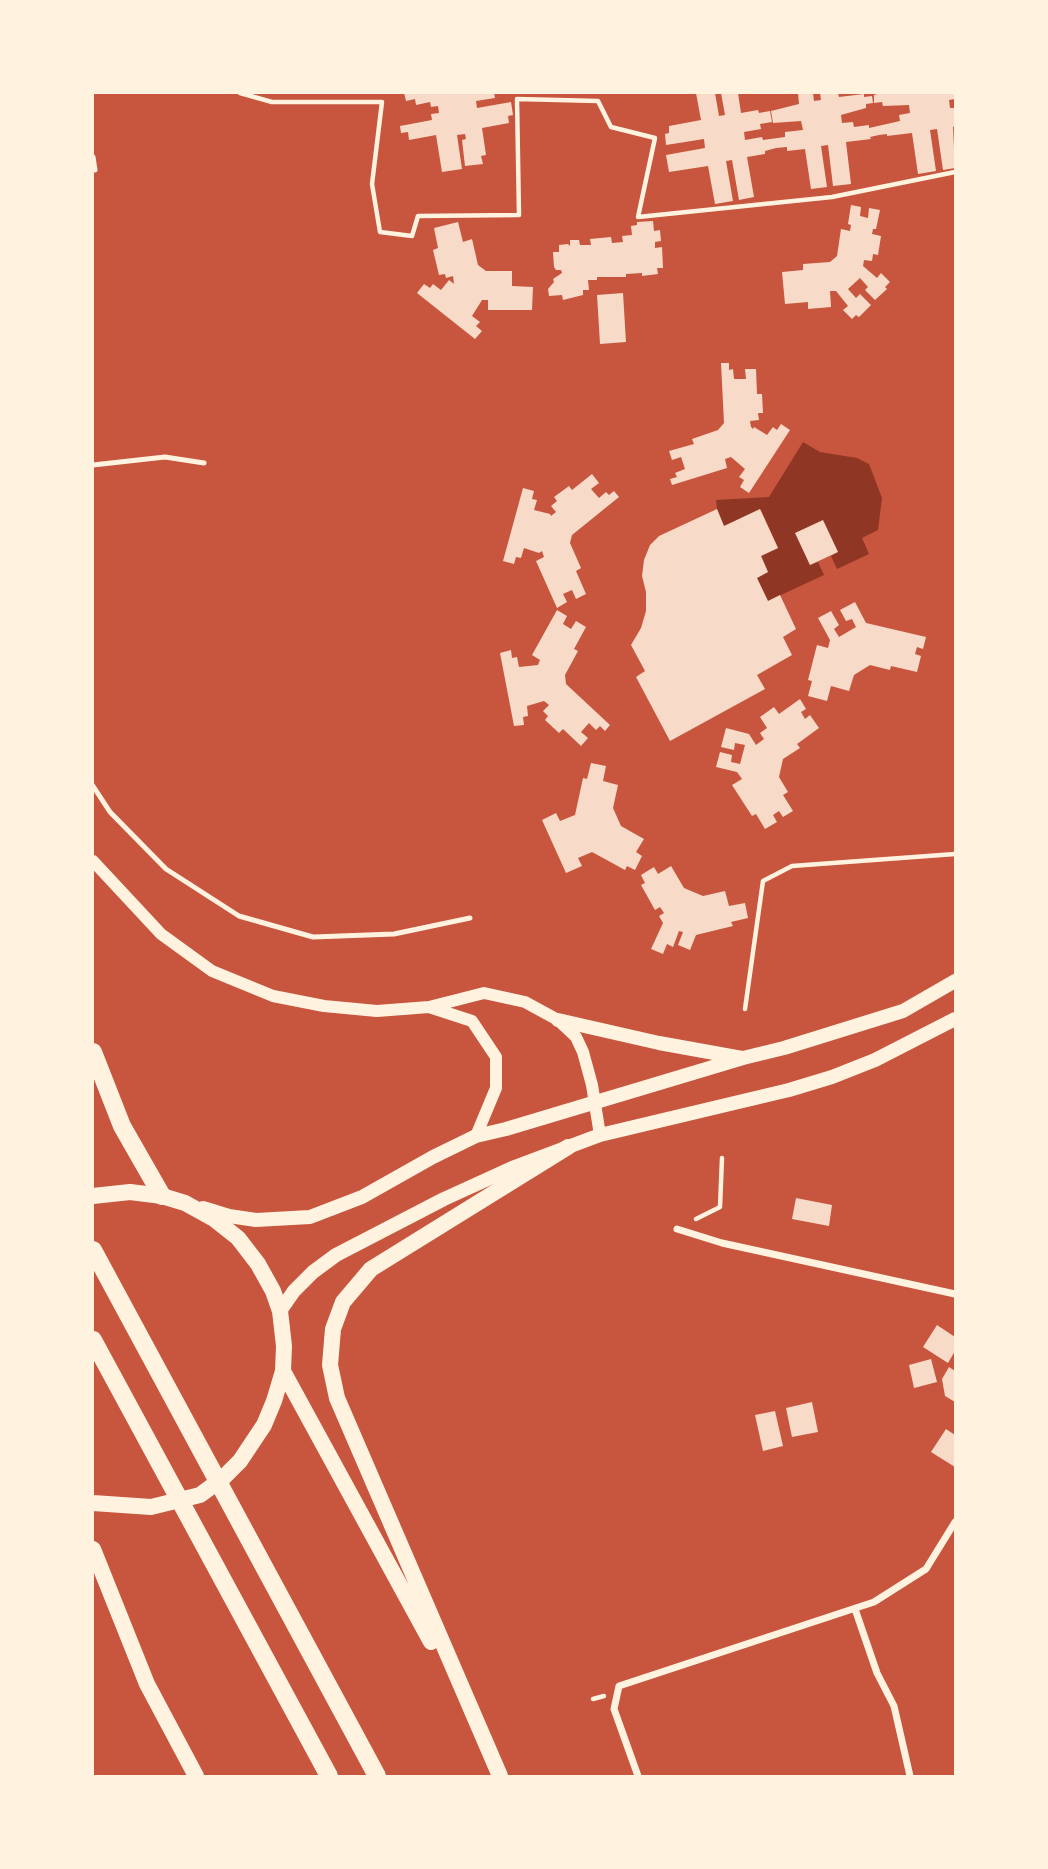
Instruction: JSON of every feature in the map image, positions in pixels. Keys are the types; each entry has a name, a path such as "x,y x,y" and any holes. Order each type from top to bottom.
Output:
{"highway":[{"path":"93,1052 122,1126 162,1196"},
{"path":"93,1250 377,1776"},
{"path":"93,1340 329,1776"}],"main road":[{"path":"98,1195 130,1192 162,1196 229,1216 256,1220 310,1217 362,1197 476,1136 903,1011 955,981"},
{"path":"280,1311 294,1291 313,1272 358,1243 512,1168 600,1135 789,1090 832,1077 875,1060 955,1019"},
{"path":"558,1020 659,1043 743,1058"},
{"path":"500,1776 337,1398 330,1365 333,1329 343,1302 371,1269 568,1147"},
{"path":"93,1503 151,1507 200,1494 223,1478 240,1461 264,1425 274,1401 283,1371 284,1346 280,1311 273,1291 258,1264 237,1238 214,1219 185,1203"},
{"path":"283,1371 419,1617 500,1776"},
{"path":"93,1549 147,1684 196,1776"}],"street":[{"path":"93,861 161,934 212,971 273,996 324,1006 377,1011 429,1007 484,993 525,1002 558,1020 576,1037 583,1052 600,1135"},
{"path":"429,1007 472,1021 496,1057 496,1088 476,1136"},
{"path":"677,1229 722,1243 955,1294"},
{"path":"638,1776 614,1709 620,1686 874,1602 926,1569 955,1522"},
{"path":"855,1609 877,1672 894,1706 911,1776"}],"lane":[{"path":"93,157 95,170"},
{"path":"93,465 165,457 204,463"},
{"path":"93,786 110,812 166,869 239,916 313,937 394,934 470,918"}],"path":[{"path":"240,93 272,102 382,102 372,184 380,232 412,236 418,216 519,215 517,99 598,101 611,127 655,138 638,217 832,197 955,172"},
{"path":"745,1009 763,881 792,866 955,854"},
{"path":"677,1229 720,1207 722,1158"}],"shaded area":[{"path":"803,442 820,452 857,458 869,464 882,498 878,530 862,538 869,554 837,569 831,556 838,552 823,521 796,534 810,565 818,562 824,575 768,601 757,578 768,572 761,556 778,548 761,510 724,526 716,500 769,497"}],"building":[{"path":"404,93 494,93 495,98 476,101 477,108 511,102 513,115 508,116 509,123 482,128 486,155 481,156 483,164 465,166 462,140 466,139 465,134 457,135 462,169 442,172 436,135 409,140 408,132 401,133 400,126 432,120 431,114 439,113 438,106 431,107 430,102 416,105 415,99 406,101"},
{"path":"696,93 715,93 719,116 725,115 721,93 738,93 741,113 770,111 772,122 760,124 761,129 744,132 745,140 762,137 763,140 785,137 785,132 803,130 801,121 773,123 771,111 799,104 798,93 813,93 814,101 821,100 820,93 838,93 839,97 864,94 864,97 872,96 873,103 866,104 866,108 841,115 842,123 853,122 854,127 869,125 869,128 900,121 899,115 910,113 909,105 883,106 882,102 874,103 874,95 955,93 955,99 949,100 950,108 955,108 955,168 943,170 937,129 930,130 936,171 918,174 912,133 879,135 870,137 871,139 846,142 851,184 833,186 828,145 821,146 827,187 811,189 805,149 787,151 787,147 776,148 765,151 765,154 747,157 754,197 739,200 732,160 726,161 733,201 715,204 708,166 669,172 666,155 705,148 704,139 666,145 665,134 669,133 669,126 701,120"},
{"path":"851,205 861,207 860,216 868,218 869,208 880,210 876,229 873,229 872,234 881,236 878,255 873,254 872,261 864,260 863,266 877,278 881,273 890,282 885,287 887,289 875,300 865,290 868,287 860,278 848,289 856,298 860,294 871,305 859,317 856,315 852,319 843,310 848,306 836,291 830,291 831,307 808,309 808,302 785,304 782,272 803,270 803,264 830,262 837,256 841,229 850,231 851,225 848,224"},
{"path":"653,221 654,231 660,230 661,241 655,242 655,248 662,247 663,268 657,268 658,274 597,277 597,280 588,280 589,290 583,290 583,295 563,300 562,295 549,296 548,289 554,282 553,279 562,273 554,267 553,252 559,252 559,245 570,246 570,240 579,240 580,245 591,245 590,239 611,237 612,243 623,242 622,236 632,235 631,226 637,225 637,222"},
{"path":"458,222 463,242 472,239 478,265 486,271 512,271 512,286 533,287 532,310 488,310 488,300 482,300 472,316 480,322 476,326 482,331 475,339 417,293 424,284 430,288 433,284 441,290 449,280 454,284 453,276 446,278 445,274 439,275 433,250 438,248 434,228"},
{"path":"623,293 626,342 600,344 597,295"},
{"path":"721,363 729,363 734,379 746,379 745,369 756,369 757,394 762,394 763,413 758,413 759,420 750,421 753,429 754,427 767,435 773,427 777,430 781,424 790,430 749,493 740,487 744,480 739,477 745,469 731,457 725,459 727,468 672,485 670,479 677,477 675,473 685,469 681,457 672,460 669,451 694,444 692,439 718,430 724,423"},
{"path":"592,474 599,483 591,489 599,498 606,492 609,495 614,491 619,497 572,535 570,543 581,568 576,571 586,594 576,599 572,590 563,594 567,602 557,608 536,561 544,557 542,551 539,553 524,548 521,558 516,557 514,564 503,561 523,488 534,491 532,499 537,500 534,510 551,516 556,512 551,506 557,501 554,497 569,486 572,490"},
{"path":"717,509 724,526 760,509 778,548 761,556 768,572 757,578 768,601 780,595 796,629 783,637 792,655 757,675 765,689 670,741 636,677 645,671 631,645 641,628 646,611 646,592 642,576 644,560 650,545 659,536"},
{"path":"823,520 838,552 810,565 795,533"},
{"path":"855,602 866,623 926,637 923,649 917,647 915,654 921,656 917,672 891,666 890,670 870,665 854,675 849,691 831,686 827,701 808,696 812,681 808,680 817,645 828,648 830,640 818,618 831,611 839,625 834,629 839,637 856,627 852,619 846,621 840,610"},
{"path":"557,610 567,616 563,624 571,629 576,621 586,627 574,649 578,651 565,675 566,684 610,725 605,731 600,726 596,730 589,723 581,732 588,738 581,746 563,729 559,733 545,720 548,716 543,711 549,705 544,701 527,706 528,716 523,717 524,725 514,726 500,653 511,650 512,658 517,657 519,667 538,665 540,660 532,655"},
{"path":"800,699 806,709 801,712 805,719 810,715 819,728 797,744 800,748 783,759 779,777 788,792 783,795 793,811 783,817 779,811 773,815 777,822 765,829 756,814 752,816 732,785 742,779 737,772 716,767 720,752 732,755 731,762 740,764 745,745 735,743 734,750 721,747 726,728 749,734 756,745 764,739 760,733 767,728 760,717 774,707 779,714"},
{"path":"591,763 606,766 603,781 618,785 613,808 621,826 644,839 636,852 642,856 635,870 627,866 625,870 592,852 578,858 582,866 566,873 542,820 556,813 560,821 575,815 583,778 587,779"},
{"path":"671,866 684,888 703,896 725,891 729,906 745,903 748,918 731,922 733,926 696,935 690,950 678,945 683,932 679,931 673,947 667,944 663,954 651,949 663,923 659,916 664,913 660,907 655,910 641,885 645,883 641,875 654,867 658,874"},
{"path":"796,1198 832,1205 829,1226 792,1219"},
{"path":"937,1325 955,1337 955,1351 948,1363 923,1347"},
{"path":"931,1359 937,1382 914,1388 909,1365"},
{"path":"949,1367 955,1371 955,1402 945,1396 942,1379"},
{"path":"812,1402 818,1432 792,1437 786,1408"},
{"path":"775,1411 783,1446 763,1451 755,1415"},
{"path":"946,1429 955,1435 955,1467 931,1452"}]}
